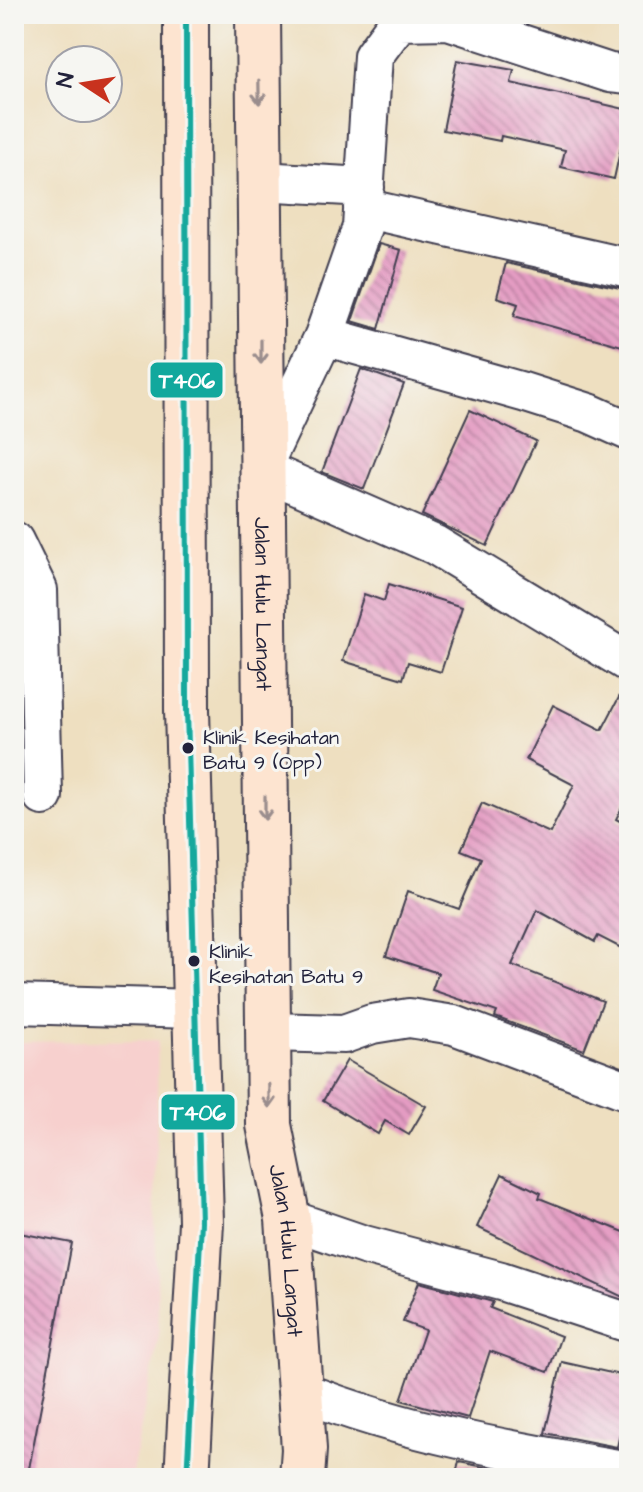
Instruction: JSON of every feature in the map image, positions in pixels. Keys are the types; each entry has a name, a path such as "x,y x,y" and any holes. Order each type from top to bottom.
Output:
{"main road":[{"path":"186,14 187,710 201,1222 187,1478"},
{"name":"Jalan Hulu Langat","path":"258,14 269,1125 288,1219 304,1449 302,1478"}],"street":[{"path":"629,75 610,73 448,20 399,21 373,56 362,227 324,336 261,469 435,545 629,663"},
{"path":"260,181 364,197 629,268"},
{"path":"324,336 523,392 589,413 629,431"},
{"path":"14,541 26,590 43,796"},
{"path":"14,1004 195,1009"},
{"path":"268,1032 344,1034 372,1024 409,1018 454,1025 629,1091"},
{"path":"288,1219 364,1245 501,1281 629,1323"},
{"path":"300,1391 349,1410 496,1448 629,1471"}],"shaded area":[{"path":"158,1040 155,1222 159,1335 131,1478 14,1478 14,1042"}],"building":[{"path":"457,60 514,70 511,83 629,110 614,179 561,167 565,150 501,136 500,141 443,130"},
{"path":"379,244 401,250 379,329 352,321"},
{"path":"506,263 629,290 629,348 514,316 518,304 497,297"},
{"path":"361,369 404,384 364,489 322,472"},
{"path":"470,410 536,441 487,546 422,515"},
{"path":"389,584 462,607 441,672 408,662 403,679 343,661 364,594 384,601"},
{"path":"626,684 629,685 629,794 616,819 629,826 629,952 598,936 595,942 537,910 512,965 603,1001 584,1050 495,1017 497,1012 432,990 438,973 386,956 408,891 459,909 481,858 461,850 482,803 550,833 574,785 526,760 553,705 602,730"},
{"path":"347,1060 426,1106 409,1135 385,1121 378,1134 323,1101"},
{"path":"502,1174 541,1193 539,1198 629,1234 629,1300 477,1227"},
{"path":"14,1232 72,1243 28,1474 14,1473"},
{"path":"419,1282 493,1302 490,1308 561,1336 548,1372 490,1351 468,1418 401,1400 425,1330 403,1322"},
{"path":"562,1362 629,1377 629,1394 617,1447 545,1433"},
{"path":"459,1462 499,1470 541,1478 455,1478"}],"transit line":[{"name":"T406","path":"186,14 187,710 201,1222 187,1478"}],"place":[{"name":"Klinik Kesihatan Batu 9 (Opp)","path":"188,748"},
{"name":"Klinik Kesihatan Batu 9","path":"194,961"}]}
